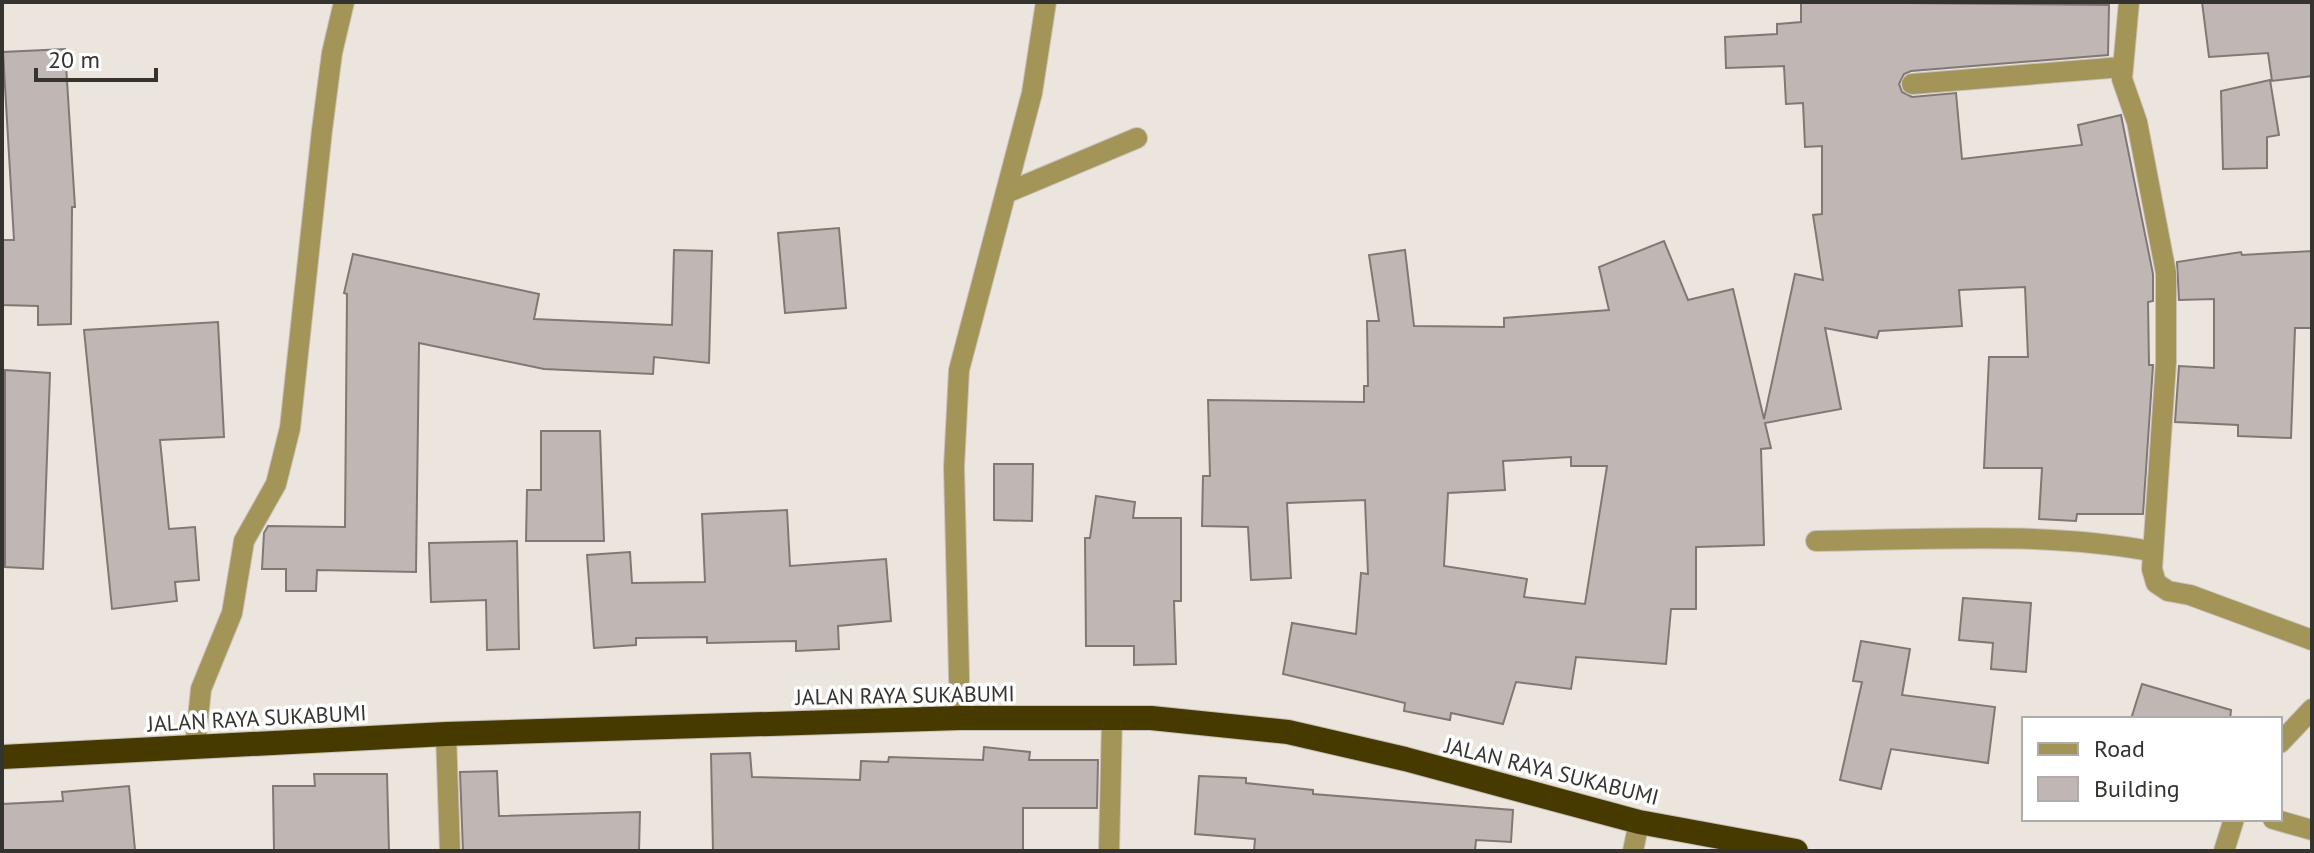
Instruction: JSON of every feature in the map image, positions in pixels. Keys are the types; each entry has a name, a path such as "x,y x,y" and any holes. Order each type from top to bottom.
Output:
{"highway":[{"name":"JALAN RAYA SUKABUMI","path":"2,757 446,734 960,718 1209,722 1288,732 1405,759 1639,822 1796,851"}],"street":[{"path":"195,747 201,689 232,613 244,541 276,484 290,428 322,130 332,53 344,2"},
{"path":"960,718 954,467 959,370 1032,93 1046,2"},
{"path":"2129,2 2122,67 2124,87 2137,122 2166,273 2166,362 2150,551 2156,583 2168,591 2190,595 2312,640"},
{"path":"1912,84 2122,67"},
{"path":"1006,193 1137,138"},
{"path":"1816,541 2028,539 2108,543 2150,551"},
{"path":"2282,741 2312,709"},
{"path":"1109,851 1112,719"},
{"path":"446,734 450,851"},
{"path":"2224,851 2233,821"},
{"path":"2280,821 2312,830"},
{"path":"1633,851 1639,822"}],"building":[{"path":"1801,2 2109,5 2108,55 1911,71 1904,74 1899,84 1902,92 1912,97 1956,93 1962,159 2082,145 2078,125 2121,115 2153,274 2153,301 2148,302 2149,365 2153,365 2143,514 2077,514 2076,521 2039,519 2042,468 1984,468 1989,357 2028,357 2025,287 1959,290 1962,326 1879,331 1877,338 1825,328 1841,409 1765,423 1771,448 1761,449 1764,545 1696,547 1696,609 1671,609 1666,664 1576,657 1571,689 1516,682 1503,724 1451,713 1450,720 1404,711 1405,703 1283,674 1292,623 1356,634 1361,573 1368,574 1365,500 1287,503 1291,578 1251,580 1248,527 1202,526 1203,476 1210,476 1208,400 1364,402 1364,386 1368,386 1367,321 1379,321 1369,255 1405,250 1414,326 1504,327 1504,318 1609,310 1599,267 1664,241 1688,300 1733,289 1764,419 1795,274 1823,280 1813,215 1822,214 1822,146 1805,147 1803,103 1786,104 1784,66 1726,68 1725,37 1777,34 1777,24 1801,22","holes":["1571,457 1571,466 1607,466 1585,604 1524,597 1527,579 1444,566 1448,493 1505,490 1503,461"]},
{"path":"2202,2 2312,2 2312,76 2272,81 2268,53 2209,57"},
{"path":"65,49 75,207 72,207 71,324 38,325 38,306 2,305 2,240 14,240 3,52"},
{"path":"2270,80 2279,135 2267,137 2267,168 2223,169 2221,91"},
{"path":"839,228 846,308 785,313 778,233"},
{"path":"674,250 712,251 709,363 654,357 653,374 544,369 419,343 416,572 317,570 316,591 286,591 286,569 262,569 264,533 268,526 345,527 347,294 344,293 353,254 539,294 534,319 672,325"},
{"path":"2312,251 2312,328 2295,328 2291,438 2238,436 2238,425 2175,422 2179,366 2214,368 2214,299 2179,300 2177,262 2241,252 2242,255"},
{"path":"218,322 224,437 160,440 169,529 195,527 199,580 175,582 177,601 112,609 84,330"},
{"path":"5,370 50,373 43,569 5,567"},
{"path":"541,431 600,431 604,541 526,541 527,490 541,490"},
{"path":"994,464 1033,464 1032,521 994,520"},
{"path":"1096,496 1135,502 1133,518 1181,518 1181,601 1174,601 1176,664 1134,665 1134,646 1086,646 1085,538 1090,538"},
{"path":"787,510 790,566 886,559 891,621 838,626 839,649 796,651 796,641 707,643 707,637 636,638 636,645 594,648 587,555 630,552 632,583 705,582 702,514"},
{"path":"517,541 519,649 487,650 486,600 431,602 429,543"},
{"path":"1963,598 2031,603 2026,672 1991,669 1993,643 1959,640"},
{"path":"1861,641 1910,649 1902,695 1995,707 1988,763 1891,749 1881,789 1840,780 1862,682 1853,681"},
{"path":"2142,684 2231,710 2230,717 2132,717"},
{"path":"984,747 1030,752 1029,760 1098,760 1097,808 1023,808 1023,851 713,851 711,754 750,753 752,777 860,780 861,761 888,762 889,757 983,760"},
{"path":"497,771 499,816 640,812 639,851 463,851 460,772"},
{"path":"314,774 387,774 389,851 274,851 273,786 315,786"},
{"path":"1199,776 1246,778 1246,783 1313,790 1313,794 1513,810 1511,842 1476,840 1475,851 1254,851 1255,839 1195,834"},
{"path":"129,786 135,850 2,851 2,804 63,801 62,792"}]}
